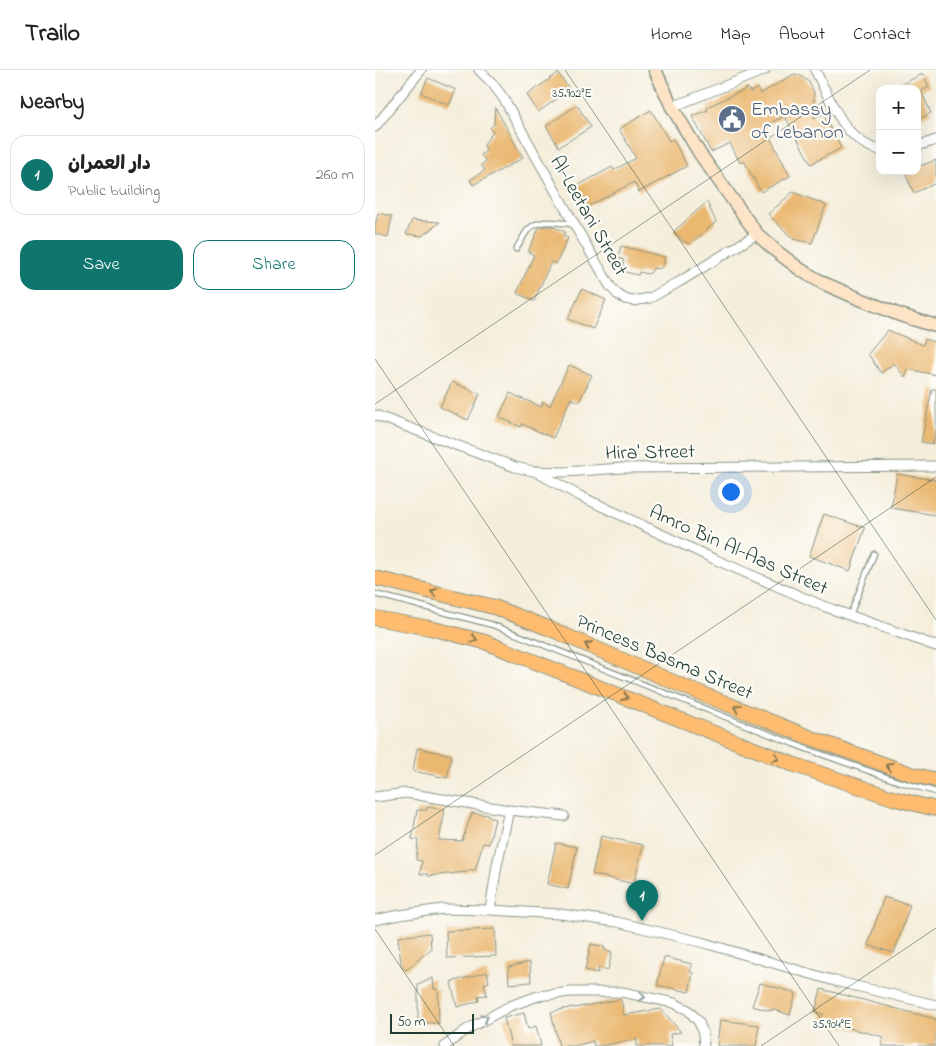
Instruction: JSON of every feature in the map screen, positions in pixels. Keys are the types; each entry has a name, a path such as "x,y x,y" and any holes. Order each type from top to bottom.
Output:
{"main road":[{"name":"Princess Basma Street","path":"375,578 494,607 811,738 911,774 936,780"},
{"path":"375,618 430,628 485,642 792,764 896,799 936,808"}],"street":[{"path":"375,127 421,70"},
{"name":"Al-Leetani Street","path":"479,70 504,99 610,286 625,299 633,301 650,298 757,234"},
{"path":"655,70 672,107 700,154 757,234 776,252 823,283 860,299 936,326"},
{"path":"672,107 765,70"},
{"path":"815,70 845,127 857,139 867,146 876,149"},
{"path":"921,145 936,140"},
{"name":"Hira' Street","path":"375,415 515,467 533,471 564,472 622,468 936,466"},
{"name":"Amro Bin Al-Aas Street","path":"533,471 580,496 715,559 823,606 936,646"},
{"path":"375,797 406,793 509,810 564,816"},
{"path":"489,910 509,810"},
{"path":"375,920 443,910 489,910 560,914 617,922 701,942 835,981 936,1005"},
{"path":"445,1046 465,1030 510,1006 538,996 571,992 622,992 674,1004 688,1010 699,1022 704,1046"}],"lane":[{"path":"516,249 527,231 535,224 545,222 574,224"},
{"path":"850,615 874,554"},
{"path":"375,594 493,625 804,748 900,782 936,792"}],"building":[{"path":"558,73 570,90 538,112 527,95"},
{"path":"794,74 809,82 814,92 814,119 823,114 841,148 811,164 785,116 764,126 790,176 761,192 744,161 740,163 730,143 711,152 692,116 708,110 707,107 748,88 750,92 758,88 760,94"},
{"path":"923,74 929,87 921,91 921,85 900,85"},
{"path":"428,78 456,90 449,105 421,93"},
{"path":"921,91 931,113 921,118"},
{"path":"577,105 591,127 559,147 546,126"},
{"path":"495,107 523,158 473,185 470,180 485,170 481,165 486,161 481,155 486,151 484,144 493,132 490,128 494,124"},
{"path":"651,110 669,141 673,139 687,166 639,192 634,182 587,207 577,186 612,167 614,170 636,158 619,129"},
{"path":"936,160 936,183 914,193 906,175 921,175 921,166"},
{"path":"793,192 826,205 812,243 793,239 768,214"},
{"path":"707,202 716,222 690,244 684,242 674,231"},
{"path":"378,213 392,216 388,237 375,234"},
{"path":"412,220 440,222 422,236 406,234"},
{"path":"552,226 565,232 563,236 568,238 556,264 551,262 534,301 517,293 534,255 528,252 539,228"},
{"path":"621,246 665,257 663,266 659,269 653,268 648,274 639,272 638,275 625,272 626,268 622,267 624,260 618,258"},
{"path":"582,289 606,300 593,329 568,319"},
{"path":"888,330 923,345 925,339 936,343 936,375 908,369 905,378 894,363 881,373 868,354"},
{"path":"569,365 592,375 579,402 571,398 553,438 522,424 521,427 499,417 510,393 541,407 543,402 550,406"},
{"path":"452,382 480,394 468,420 440,407"},
{"path":"932,389 936,389 936,430 933,444 921,442"},
{"path":"897,474 936,480 936,515 891,508"},
{"path":"824,514 865,528 850,571 809,556"},
{"path":"417,748 452,755 447,778 413,771"},
{"path":"427,807 445,810 439,840 462,841 472,813 489,815 488,817 495,819 489,844 483,843 475,870 428,876 428,874 420,874 422,861 416,860 418,840 412,839 417,810 427,810"},
{"path":"601,836 643,845 634,884 592,874"},
{"path":"556,843 577,847 568,889 547,884"},
{"path":"884,897 910,905 894,953 868,945"},
{"path":"495,929 496,956 447,958 446,931"},
{"path":"430,933 431,949 406,970 401,964 398,937"},
{"path":"591,944 605,947 604,950 612,952 608,970 599,968 598,973 585,970"},
{"path":"664,957 692,964 690,972 693,973 689,992 657,985"},
{"path":"530,962 531,982 509,984 508,967"},
{"path":"487,972 489,982 484,984 487,995 478,996 479,1001 457,1007 451,982"},
{"path":"433,978 434,989 438,989 439,1023 418,1023 418,985"},
{"path":"760,983 796,993 790,1015 772,1009 771,1011 752,1006"},
{"path":"821,989 936,1019 936,1046 881,1046 884,1037 849,1028 820,1024 823,1014 815,1012"},
{"path":"621,999 624,1015 661,1009 681,1032 670,1034 672,1046 637,1046 637,1039 601,1046 594,1046 593,1041 574,1046 559,1046 551,1012"},
{"path":"524,1013 528,1029 536,1026 541,1046 511,1046 504,1018"},
{"path":"720,1020 759,1025 756,1046 717,1046"}],"place":[{"name":"Embassy of Lebanon","path":"732,119"},
{"name":"دار العمران","path":"642,921"}]}
